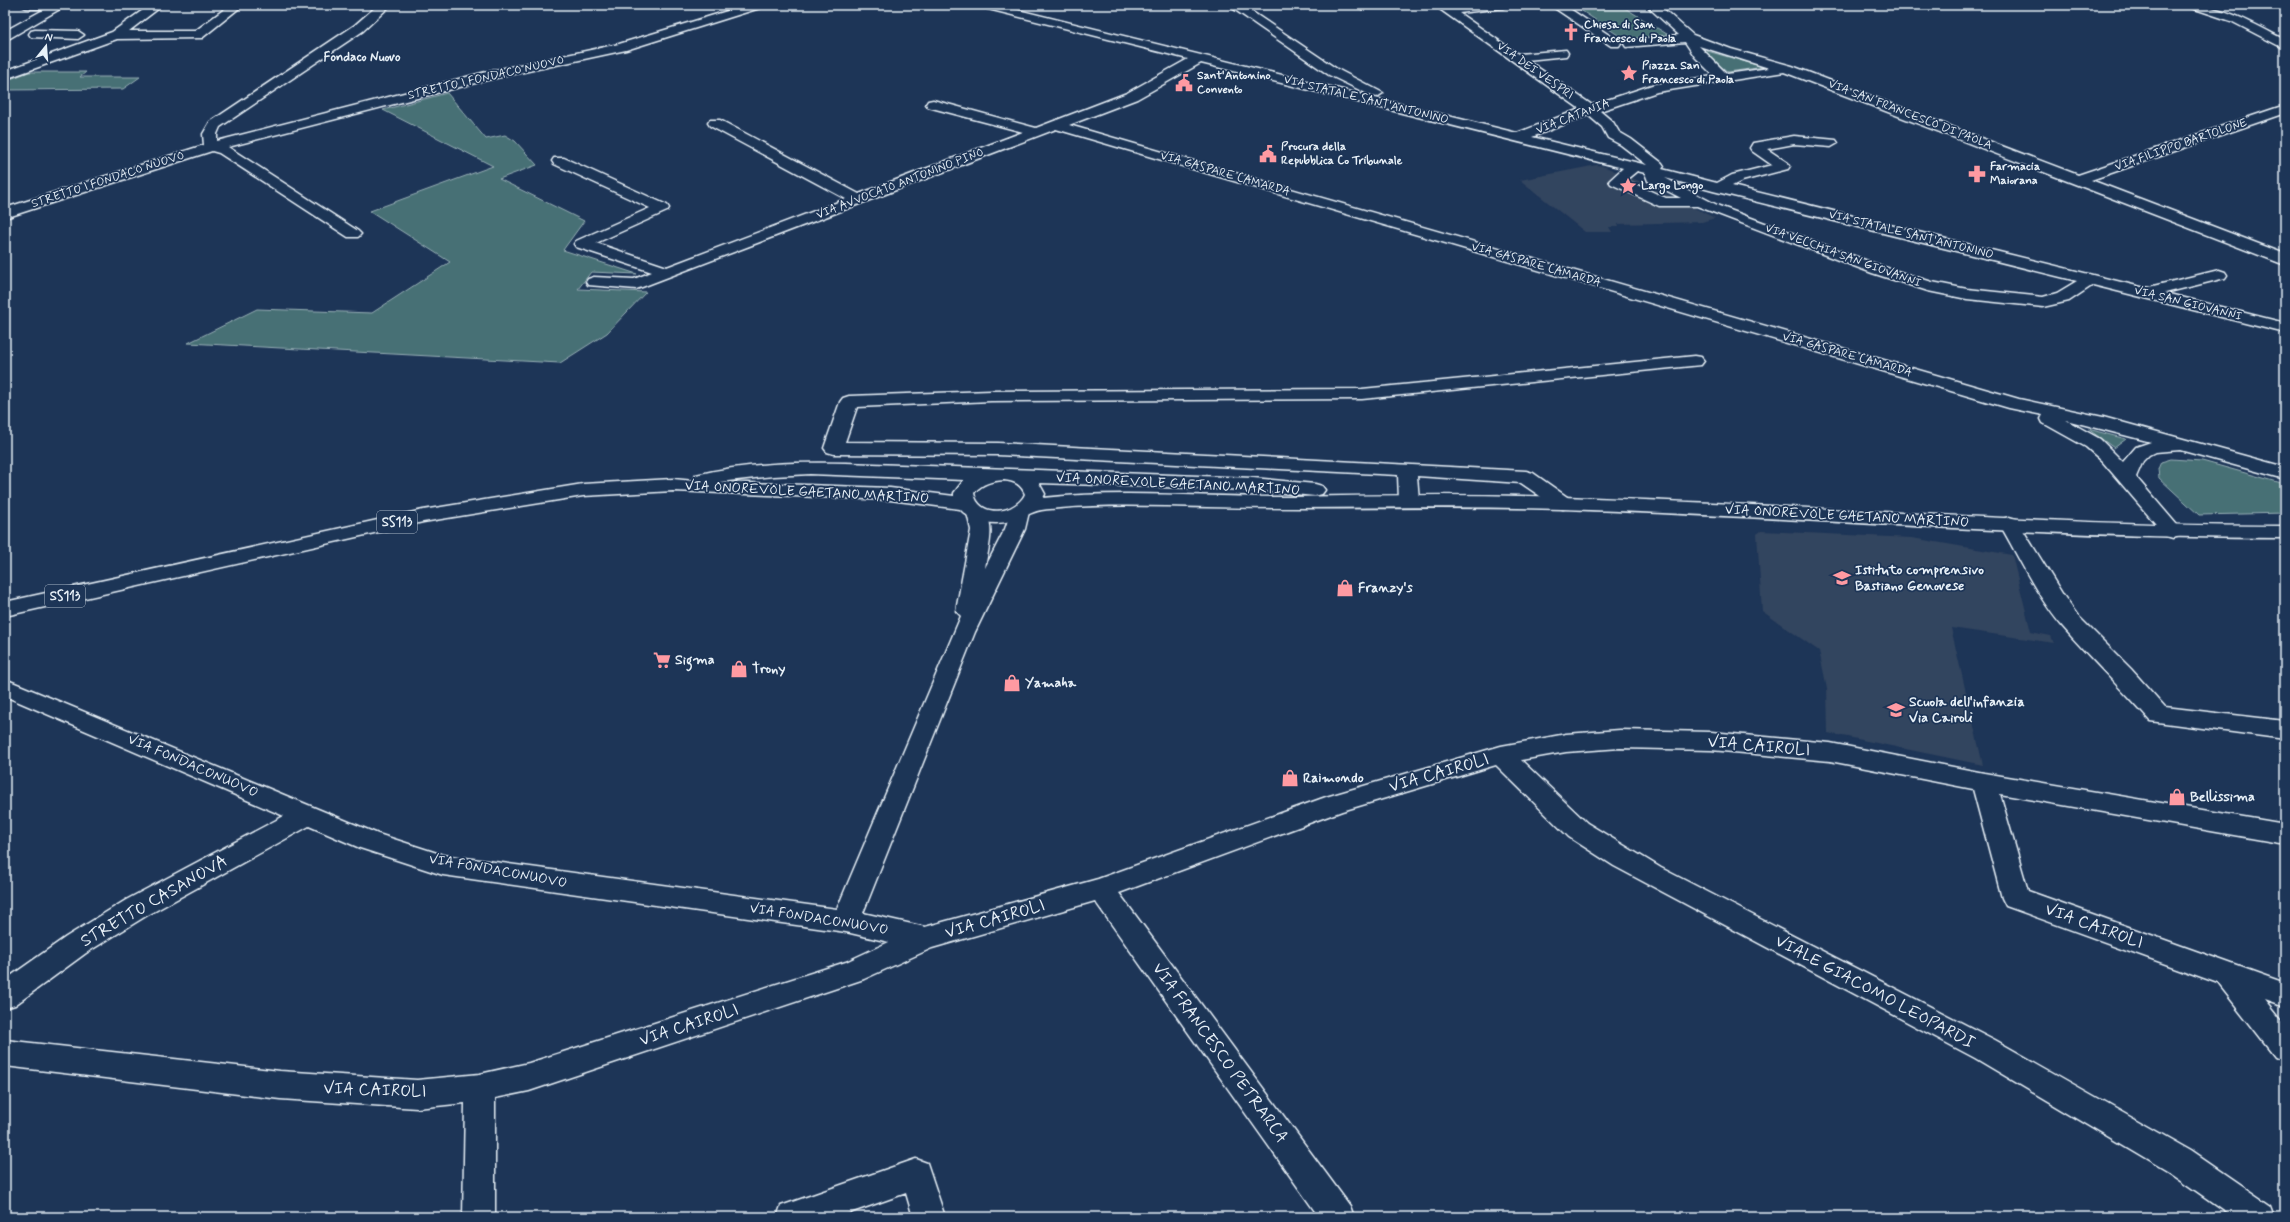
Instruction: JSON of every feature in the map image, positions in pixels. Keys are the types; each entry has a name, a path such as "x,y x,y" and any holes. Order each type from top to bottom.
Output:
{"street":[{"path":"26,5 60,5"},
{"path":"6,35 60,5"},
{"path":"7,74 116,35 157,5"},
{"path":"116,35 198,34 237,5"},
{"path":"353,234 224,150 212,147 210,134 215,125 359,28 385,5"},
{"name":"STRETTO I FONDACO NUOVO","path":"5,213 212,147 486,76 622,47 760,5"},
{"name":"VIA STATALE SANT'ANTONINO","path":"984,5 1633,167"},
{"path":"1234,5 1333,72 1380,94 1393,106"},
{"path":"1444,8 1503,5"},
{"path":"1556,5 1615,43"},
{"name":"VIA SAN FRANCESCO DI PAOLA","path":"1652,5 1689,38 1727,52 1788,69 2285,260"},
{"path":"2193,5 2235,20 2285,45"},
{"name":"VIA DEI VESPRI","path":"1444,8 1590,110 1608,125 1613,135 1626,142 1657,166 1652,172"},
{"path":"23,41 35,34"},
{"path":"6,35 78,35"},
{"path":"1630,44 1689,38"},
{"name":"VIA SAN FRANCESCO DI PAOLA","path":"1689,38 1692,46 1699,55 1724,77"},
{"path":"1516,58 1562,53"},
{"name":"VIA AVVOCATO ANTONINO PINO","path":"594,282 636,284 1132,96 1198,59"},
{"path":"1724,77 1788,69"},
{"name":"VIA CATANIA","path":"1517,138 1628,96 1655,88 1724,77"},
{"path":"933,104 1037,132"},
{"name":"VIA FILIPPO BARTOLONE","path":"2078,180 2285,109"},
{"path":"714,124 859,200"},
{"name":"VIA GASPARE CAMARDA","path":"1056,125 2016,404 2096,421 2285,473"},
{"path":"1700,202 1664,203 1616,181 1633,167 1724,190 1737,178 1783,166 1757,148 1758,146 1794,140 1831,142"},
{"path":"559,161 662,208 582,244 668,272"},
{"name":"VIA VECCHIA SAN GIOVANNI","path":"1652,172 1653,178 1700,202 1878,270 1928,286 1967,294 2030,302 2053,301 2063,297 2091,279"},
{"name":"VIA STATALE SANT'ANTONINO","path":"1724,190 2091,279"},
{"path":"5,206 26,207"},
{"path":"2268,253 2285,248"},
{"path":"2147,293 2219,275"},
{"name":"VIA SAN GIOVANNI","path":"2091,279 2285,328"},
{"path":"1563,503 1526,477 998,449 834,448 849,402 991,396 1362,394 1695,361"},
{"name":"VIA GASPARE CAMARDA","path":"2016,404 2071,429 2092,442 2127,476 2174,532"},
{"name":"VIA GASPARE CAMARDA","path":"2127,476 2133,460 2139,452 2148,448 2162,446 2192,448"},
{"name":"VIA ONOREVOLE GAETANO MARTINO","path":"672,485 725,475 765,471 844,469 991,475"},
{"path":"1407,470 1409,500"},
{"path":"846,921 964,632 1024,509 1034,498 1033,487 1030,483 1017,476 1004,474 991,475 977,479 967,488 963,497 971,509 981,530 964,632"},
{"name":"VIA ONOREVOLE GAETANO MARTINO","path":"1017,476 1253,484 1409,500"},
{"name":"VIA ONOREVOLE GAETANO MARTINO","path":"5,609 423,516 583,490 672,485 730,489 890,494 944,500 971,509"},
{"name":"VIA ONOREVOLE GAETANO MARTINO","path":"1024,509 1064,502 1136,500 1290,503 1409,500 1563,503 2174,532 2285,532"},
{"path":"971,509 998,517 1024,509"},
{"path":"2009,523 2054,599 2070,621 2123,675 2158,715 2285,730"},
{"name":"VIA FONDACONUOVO","path":"5,687 369,841 443,865 846,921 925,938"},
{"name":"VIA CAIROLI","path":"5,1054 280,1085 417,1094 480,1088 529,1077 854,971 925,938 1101,889 1335,804 1501,755 1566,743 1620,739 1711,741 1830,752 1984,782 2285,834"},
{"name":"VIALE GIACOMO LEOPARDI","path":"1501,755 1573,825 1611,851 1652,875 1991,1053 2174,1159 2259,1217"},
{"name":"VIA CAIROLI","path":"1984,782 2016,898 2285,996"},
{"name":"STRETTO CASANOVA","path":"5,996 76,945 136,908 308,815"},
{"name":"VIA FRANCESCO PETRARCA","path":"1101,889 1338,1217"},
{"path":"2228,975 2285,1048"},
{"path":"479,1217 480,1088"},
{"path":"793,1217 916,1174 929,1217"}],"shaded area":[{"name":"Largo Longo","path":"1597,165 1603,166 1639,181 1715,218 1702,222 1618,224 1619,227 1609,227 1612,232 1585,232 1520,180"},
{"path":"1761,531 1912,538 2012,555 2031,632 2051,636 2054,643 1951,628 1983,765 1828,733 1827,688 1819,651 1762,611 1757,534"}],"green space":[{"path":"1573,5 1620,5 1670,36 1627,41"},
{"path":"1700,49 1764,67 1728,72"},
{"path":"29,72 86,72 80,77 140,77 123,89 5,90 5,81"},
{"path":"447,93 486,139 505,135 515,141 537,165 499,179 584,221 563,250 637,274 591,272 578,289 646,292 607,333 560,363 188,343 257,309 372,313 450,262 370,211 493,166 383,110"},
{"path":"2088,429 2126,439 2114,448"},
{"path":"2171,459 2202,461 2285,484 2285,513 2199,515 2159,478 2158,469 2161,462"}],"place":[{"name":"Chiesa di San Francesco di Paola","path":"1571,32"},
{"name":"Piazza San Francesco di Paola","path":"1629,73"},
{"name":"Sant'Antonino Convento","path":"1184,83"},
{"name":"Procura della Repubblica Co Tribunale","path":"1268,154"},
{"name":"Farmacia Maiorana","path":"1977,174"},
{"name":"Largo Longo","path":"1628,186"},
{"name":"Istituto comprensivo Bastiano Genovese","path":"1842,578"},
{"name":"Franzy's","path":"1345,588"},
{"name":"Sigma","path":"662,660"},
{"name":"Trony","path":"739,669"},
{"name":"Yamaha","path":"1012,683"},
{"name":"Scuola dell'infanzia Via Cairoli","path":"1896,710"},
{"name":"Raimondo","path":"1290,778"},
{"name":"Bellissima","path":"2177,797"}],"district":[{"name":"Fondaco Nuovo","path":"362,57"}]}
